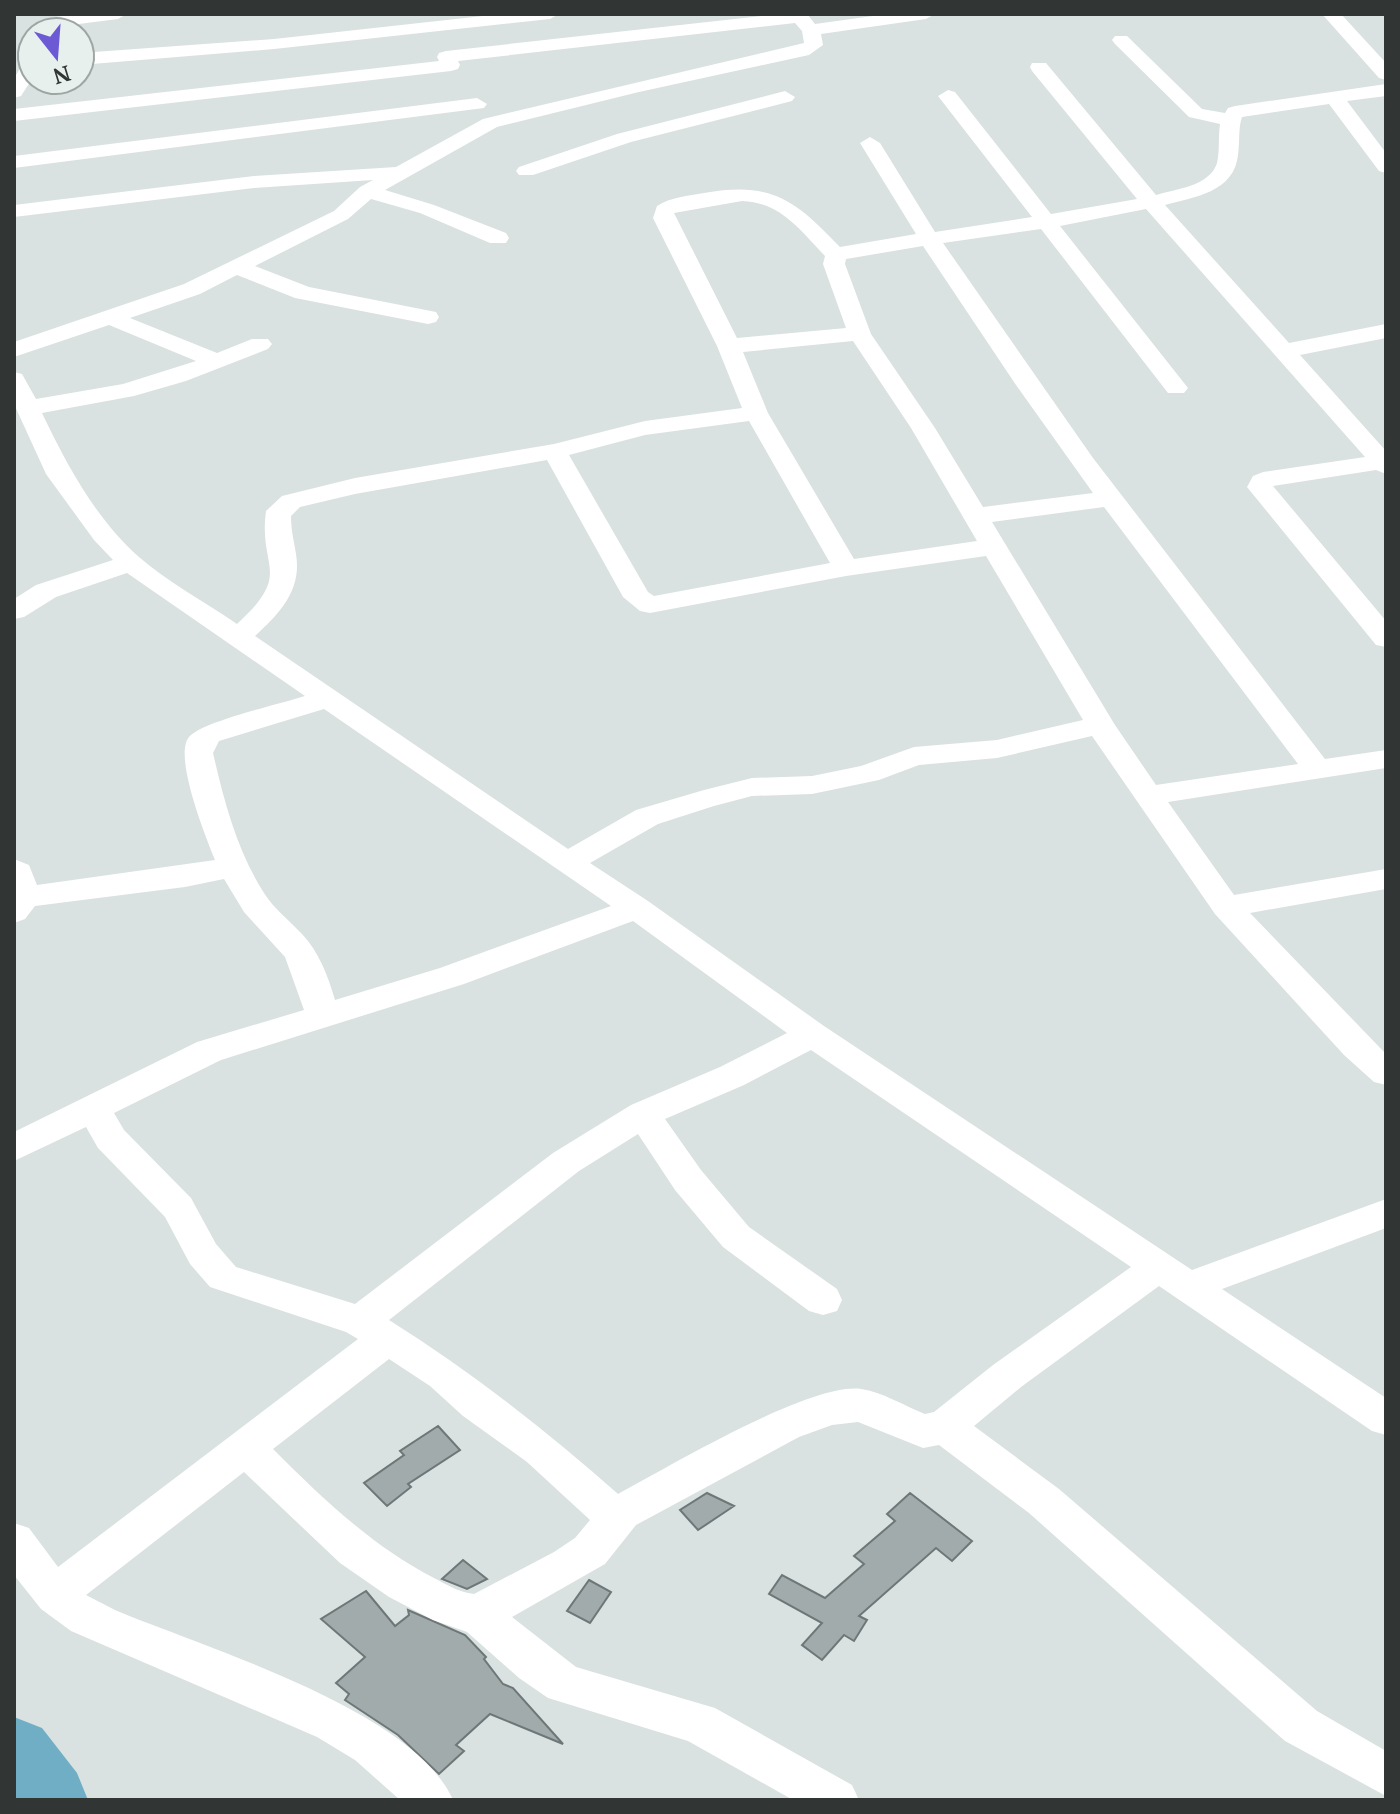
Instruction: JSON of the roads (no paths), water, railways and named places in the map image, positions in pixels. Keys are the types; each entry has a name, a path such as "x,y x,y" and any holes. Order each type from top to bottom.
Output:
{"street":[{"path":"96,17 118,14"},
{"path":"14,162 261,88 422,21 550,14"},
{"path":"14,115 261,88 460,79 803,20 926,14"},
{"path":"1331,14 1386,74"},
{"path":"14,350 192,289 234,266 293,241 341,215 367,191 490,123 639,86 802,51 814,45 803,20"},
{"path":"422,21 490,123"},
{"path":"1121,40 1196,113 1230,120"},
{"path":"96,62 261,88 460,79"},
{"path":"1039,67 1152,203 1384,464"},
{"path":"639,86 702,117"},
{"path":"836,255 854,249 1152,203 1215,183 1229,163 1230,120 1235,112 1386,90"},
{"path":"948,96 1176,388"},
{"path":"1333,96 1386,167"},
{"path":"526,171 624,138 785,97"},
{"path":"870,143 927,239 1109,499 1318,770"},
{"path":"14,211 254,182 403,171"},
{"path":"367,191 427,209 498,238"},
{"path":"836,255 782,203 769,197 752,193 674,204 664,210 664,218 729,346 756,413 846,568"},
{"path":"836,255 834,264 860,334 923,428 1100,725 1226,907 1356,1047 1386,1073"},
{"path":"234,266 303,293 428,317"},
{"path":"111,318 215,360"},
{"path":"1282,351 1385,332"},
{"path":"729,346 860,334"},
{"path":"260,344 126,391 21,393 59,474 103,534 130,563 637,908 812,1034 1386,1419"},
{"path":"238,637 274,604 286,574 277,521 279,511 291,501 355,486 554,451 645,428 756,413"},
{"path":"554,451 637,597 650,605 846,568 992,547"},
{"path":"1384,464 1272,477 1262,481 1260,487 1386,639"},
{"path":"974,516 1109,499"},
{"path":"14,611 46,591 130,563"},
{"path":"323,1018 307,966 295,946 251,899 235,866 212,817 198,753 200,743 209,735 327,699"},
{"path":"567,863 647,817 704,799 752,787 812,785 868,774 914,756 997,749 1100,725"},
{"path":"1148,796 1386,759"},
{"path":"18,893 185,877 235,866"},
{"path":"1226,907 1386,879"},
{"path":"14,1148 209,1051 452,976 637,908"},
{"path":"55,1594 246,1448 374,1330 566,1162 643,1114 732,1076 812,1034"},
{"path":"94,1110 111,1139 178,1208 203,1254 223,1277 316,1304 374,1330 444,1375 477,1404 541,1450 616,1518"},
{"path":"643,1114 688,1180 736,1237 823,1300"},
{"path":"246,1448 338,1541 411,1589 464,1613 478,1614 590,1551 621,1512 785,1425 832,1409 860,1405 923,1431 945,1427 1007,1376 1172,1277 1386,1213"},
{"path":"945,1427 1044,1501 1301,1726 1386,1775"},
{"path":"14,1541 55,1594 75,1611 183,1661 298,1705 372,1746 419,1785 430,1800"},
{"path":"478,1614 535,1664 564,1684 699,1723 836,1800"}],"waterway":[{"path":"14,1754 48,1800"}]}
